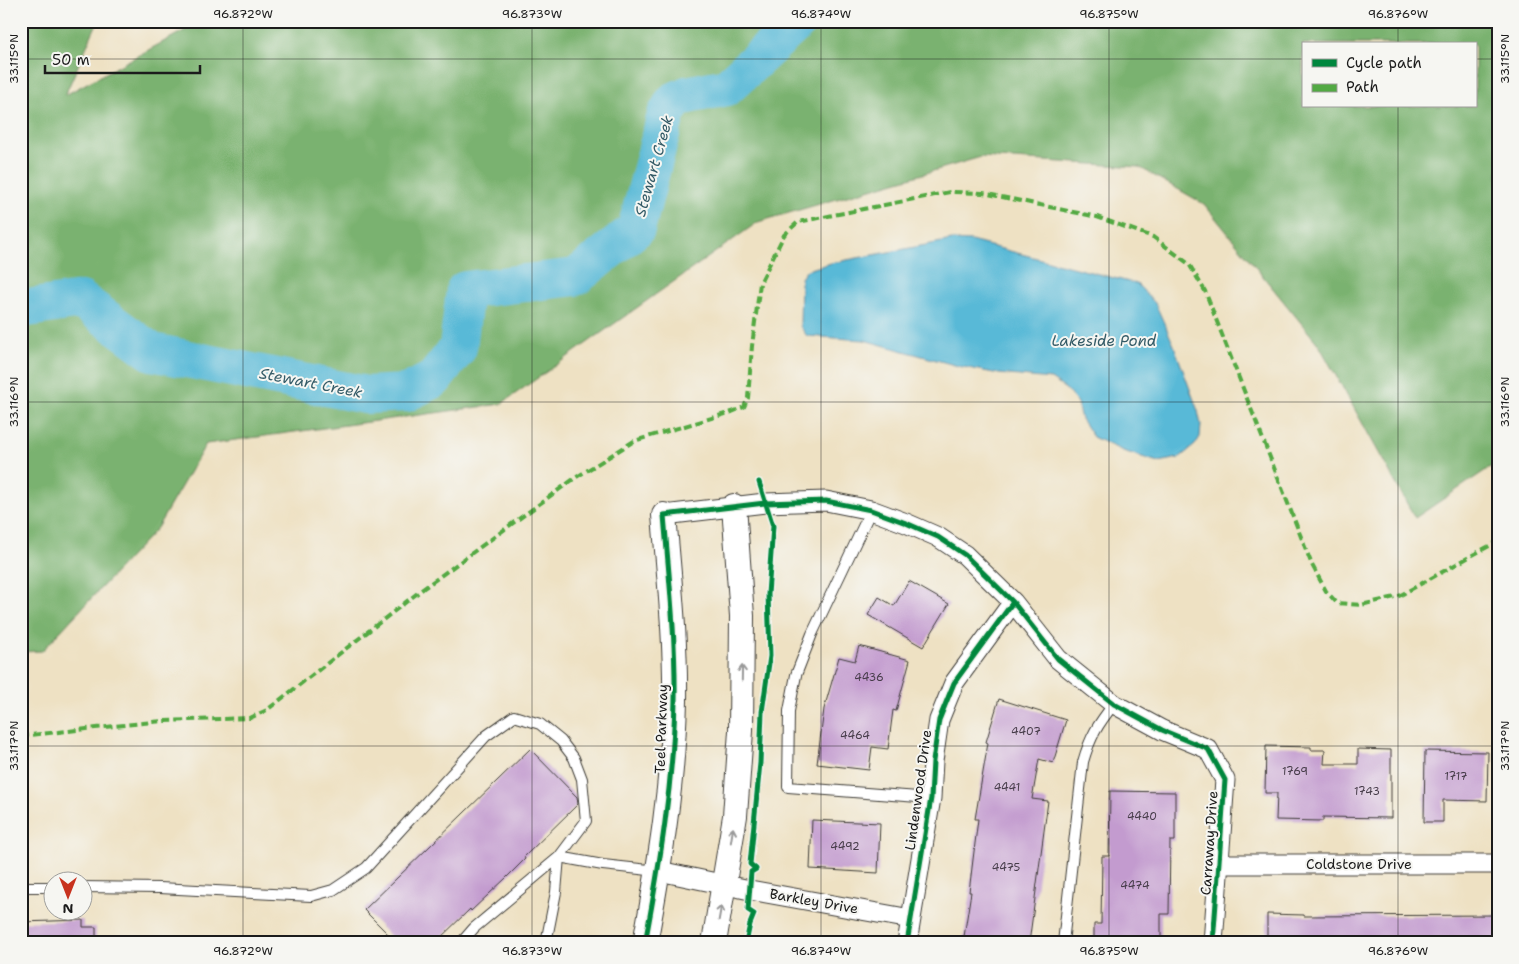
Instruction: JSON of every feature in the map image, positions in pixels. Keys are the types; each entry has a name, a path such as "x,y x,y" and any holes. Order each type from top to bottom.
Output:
{"street":[{"name":"Carraway Drive","path":"664,515 734,506 795,501 826,501 871,510 938,536 966,555 1013,602 1058,659 1114,704 1162,730 1208,749 1224,780 1213,943"},
{"path":"714,943 735,816 741,732 742,616 734,506"},
{"name":"Teel Parkway","path":"645,943 659,871 672,768 675,700 673,629 664,515"},
{"name":"Lindenwood Drive","path":"907,943 930,798 939,720 954,683 1013,602"},
{"name":"Coldstone Drive","path":"1219,864 1498,864"},
{"name":"Barkley Drive","path":"659,871 750,890 911,918"}],"lane":[{"path":"871,510 812,634 796,675 789,711 788,787 930,798"},
{"path":"1063,943 1083,762 1088,744 1097,725 1114,704"},
{"path":"92,887 160,888 311,896 333,890 366,868 486,736 514,716 540,724 561,741 574,758 582,779 586,821 559,857 474,928 461,943"},
{"path":"559,857 603,865 659,871"},
{"path":"546,943 555,902 559,857"},
{"path":"21,887 42,887"}],"green space":[{"path":"21,21 98,21 65,95 202,21 1498,21 1498,462 1415,518 1319,345 1204,204 1139,167 981,157 758,222 501,404 206,444 157,528 42,651 21,652"}],"water":[{"name":"Lakeside Pond","path":"952,240 971,241 1137,284 1155,303 1173,343 1198,411 1201,425 1200,437 1195,445 1179,458 1158,462 1123,451 1093,437 1081,419 1077,403 1067,390 1051,379 999,374 958,366 864,340 807,336 800,326 801,278 807,270 831,263"}],"building":[{"path":"909,581 949,604 923,647 868,615 879,597 894,606"},
{"path":"859,646 910,660 896,711 893,710 888,749 872,747 869,770 817,764 824,709 839,657 855,661"},
{"path":"999,699 1066,720 1053,763 1039,759 1032,799 1048,801 1029,943 963,943 971,892 969,892 978,819 975,819 988,743 986,742"},
{"path":"1266,746 1311,747 1311,750 1325,750 1324,764 1358,764 1358,749 1391,750 1391,818 1323,817 1323,821 1276,820 1277,793 1265,793"},
{"path":"530,749 577,797 578,804 524,857 525,859 506,878 435,943 397,943 364,910"},
{"path":"1425,751 1488,752 1487,801 1443,800 1443,822 1424,822"},
{"path":"1110,791 1175,792 1175,841 1170,841 1169,914 1161,914 1161,943 1094,943 1094,924 1101,924 1102,856 1109,856"},
{"path":"812,820 880,823 878,873 810,869"},
{"path":"1267,914 1304,916 1498,915 1498,943 1267,943"},
{"path":"21,922 83,922 83,927 96,927 96,943 21,943"}],"waterway":[{"name":"Stewart Creek","path":"21,309 81,300 152,352 366,395 406,393 434,379 458,348 465,290 576,277 636,229 666,115 674,101 687,95 727,87 799,21"}],"marked path":[{"path":"21,736 162,721 250,718 267,710 424,588 575,478 634,441 744,407 748,398 760,283 784,235 798,222 950,192 983,193 1097,217 1153,237 1189,264 1205,291 1312,565 1326,591 1337,603 1361,605 1399,596 1498,541"}],"cycle path":[{"path":"746,943 754,914 748,910 751,872 756,869 750,864 760,763 762,712 770,656 768,594 773,526 759,482"},
{"path":"645,943 665,823 674,732 672,608 664,515 765,503 826,501 871,510 938,537 965,555 1013,602 1058,659 1114,704 1162,730 1208,749 1225,780 1213,943"},
{"path":"907,943 931,798 933,761 939,720 954,683 1013,602"}]}
